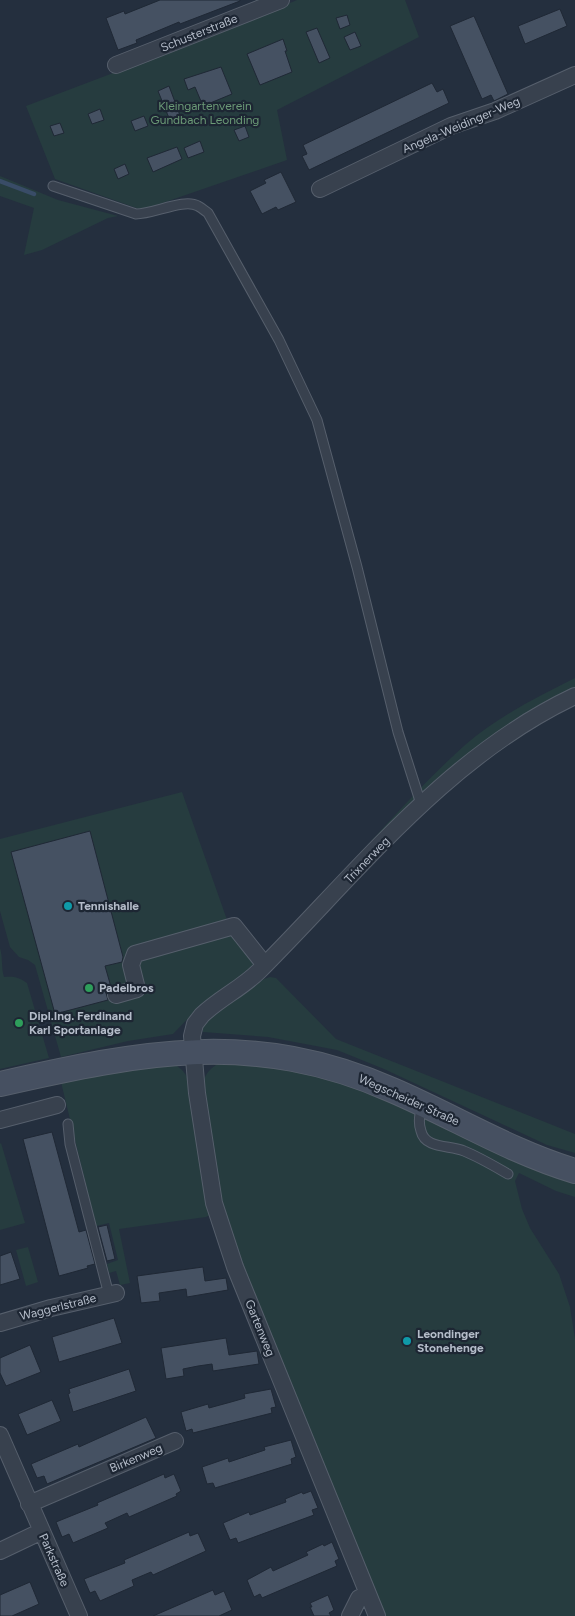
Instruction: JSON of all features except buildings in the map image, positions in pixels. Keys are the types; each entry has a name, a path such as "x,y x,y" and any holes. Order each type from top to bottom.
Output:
{"street":[{"name":"Schusterstraße","path":"116,65 281,0"},
{"name":"Angela-Weidinger-Weg","path":"320,190 451,126 495,111 575,75"},
{"name":"Trixnerweg","path":"192,1052 192,1034 195,1024 202,1015 246,983 265,965 421,804 451,777 497,742 547,710 575,696"},
{"path":"116,995 137,989 132,965 135,954 234,926 265,965"},
{"name":"Wegscheider Straße","path":"0,1084 75,1067 128,1058 192,1052 225,1051 256,1053 322,1065 356,1075 393,1090 499,1141 575,1171"},
{"name":"Gartenweg","path":"192,1052 209,1177 219,1222 239,1276 377,1616"},
{"path":"0,1120 57,1105"},
{"name":"Waggerlstraße","path":"0,1323 51,1308 112,1294"},
{"name":"Parkstraße","path":"0,1435 79,1616"},
{"name":"Birkenweg","path":"30,1504 175,1441"},
{"path":"0,1551 42,1532"},
{"path":"350,1616 359,1598 368,1594"}],"lane":[{"path":"53,186 136,214 147,214 186,203 198,205 208,214 279,340 317,420 357,567 398,732 421,804"},
{"path":"423,1105 419,1124 422,1136 429,1143 462,1150 508,1174"},
{"path":"68,1124 70,1144 112,1294"}],"green space":[{"name":"Kleingartenverein Gundbach Leonding","path":"297,0 405,0 419,37 277,110 287,160 142,210 55,179 26,106 232,28"},
{"path":"0,176 58,200 118,216 108,218 42,250 24,255 34,208 0,196"},
{"path":"575,678 575,689 507,727 450,769 397,817 331,885 413,796 465,745 490,725 532,700"},
{"path":"182,792 232,934 252,961 253,966 251,970 202,1004 173,1034 128,1041 61,1057 35,965 19,957 10,947 0,911 0,839"},
{"name":"Dipl.Ing. Ferdinand Karl Sportanlage","path":"0,948 4,977 16,977 27,983 49,1058 0,1069"},
{"path":"270,977 276,978 336,1039 575,1134 575,1153 547,1145 384,1069 337,1050 268,1037 203,1032 203,1026 216,1010"},
{"path":"221,1062 295,1071 349,1083 575,1181 575,1197 556,1191 519,1173 515,1181 522,1209 530,1228 559,1274 570,1307 575,1339 575,1616 384,1616 220,1210 201,1088 208,1073"},
{"path":"174,1064 187,1076 189,1082 210,1215 119,1229 130,1283 120,1285 116,1271 109,1273 107,1264 118,1260 109,1223 96,1226 60,1078"},
{"path":"0,1144 25,1223 0,1230"},
{"path":"28,1247 38,1282 26,1286 16,1250"}],"waterway":[{"path":"0,181 34,194"}],"place":[{"name":"Tennishalle","path":"68,906"},
{"name":"Padelbros","path":"89,988"},
{"name":"Dipl.Ing. Ferdinand Karl Sportanlage","path":"19,1023"},
{"name":"Leondinger Stonehenge","path":"407,1341"}]}
